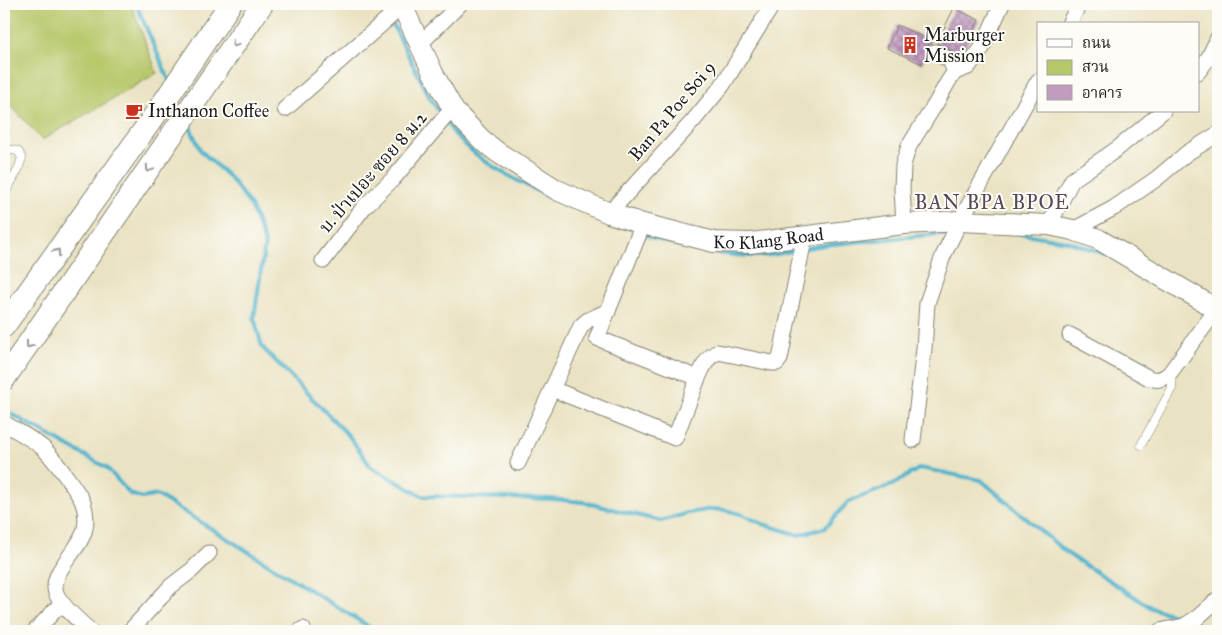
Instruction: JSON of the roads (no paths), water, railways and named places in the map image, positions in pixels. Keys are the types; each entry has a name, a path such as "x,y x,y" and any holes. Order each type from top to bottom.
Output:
{"main road":[{"path":"4,326 162,105 230,4"},
{"path":"4,379 262,4"}],"street":[{"path":"420,44 460,4"},
{"name":"Ban Pa Poe Soi 9","path":"609,213 693,121 722,86 774,4"},
{"path":"904,224 903,165 909,146 949,80 955,72 968,67 982,48 1002,4"},
{"path":"1070,22 1079,4"},
{"path":"285,109 399,5"},
{"name":"Ko Klang Road","path":"399,5 406,14 420,44 447,116 481,138 514,164 557,190 609,213 640,230 714,242 804,244 904,224 956,230 1049,225 1073,230 1098,239 1215,313"},
{"path":"1200,69 1209,58 1218,38"},
{"path":"935,52 950,60 955,72"},
{"path":"913,440 924,349 927,303 943,256 1037,83"},
{"path":"1049,225 1072,180 1117,149 1162,112"},
{"name":"บ. ป่าเปอะ ซอย 8 ม.2","path":"323,260 364,207 393,179 447,116"},
{"path":"1073,230 1114,208 1156,179 1187,153 1218,134"},
{"path":"640,230 597,338 698,378"},
{"path":"552,389 675,438 707,359 718,352 777,363 780,359 804,244"},
{"path":"518,463 580,326 588,320 608,311"},
{"path":"1070,335 1150,378 1162,379 1169,374 1215,313"},
{"path":"4,423 33,440 45,450 83,502 86,518 83,536 60,572 54,587 62,603 90,631"},
{"path":"130,631 171,586 192,570 209,553"},
{"path":"1160,631 1184,626 1197,618 1218,599"},
{"path":"35,631 62,603"}],"lane":[{"path":"4,195 22,158 18,150 7,149"},
{"path":"1141,445 1172,388 1169,374"}],"waterway":[{"path":"136,4 169,80"},
{"path":"381,4 387,15"},
{"path":"391,21 430,98 442,116"},
{"path":"446,122 466,146 478,156 505,174 548,196"},
{"path":"189,125 201,151 230,178 251,206 265,243 254,318 262,347 349,436 371,467 422,496 551,499 583,502 661,521 688,513 713,509 725,510 798,535 825,528 848,502 892,485 920,468 981,480 1068,554 1152,608 1179,617 1183,621"},
{"path":"958,233 996,232"},
{"path":"807,248 949,233"},
{"path":"1018,233 1067,241 1106,254"},
{"path":"642,234 686,247 733,255 763,256 797,250"},
{"path":"6,411 107,468 130,494 142,498 157,495 376,631"}],"place":[{"name":"Marburger Mission","path":"910,45"},
{"name":"Inthanon Coffee","path":"134,111"}],"district":[{"name":"BAN BPA BPOE","path":"992,202"}]}
